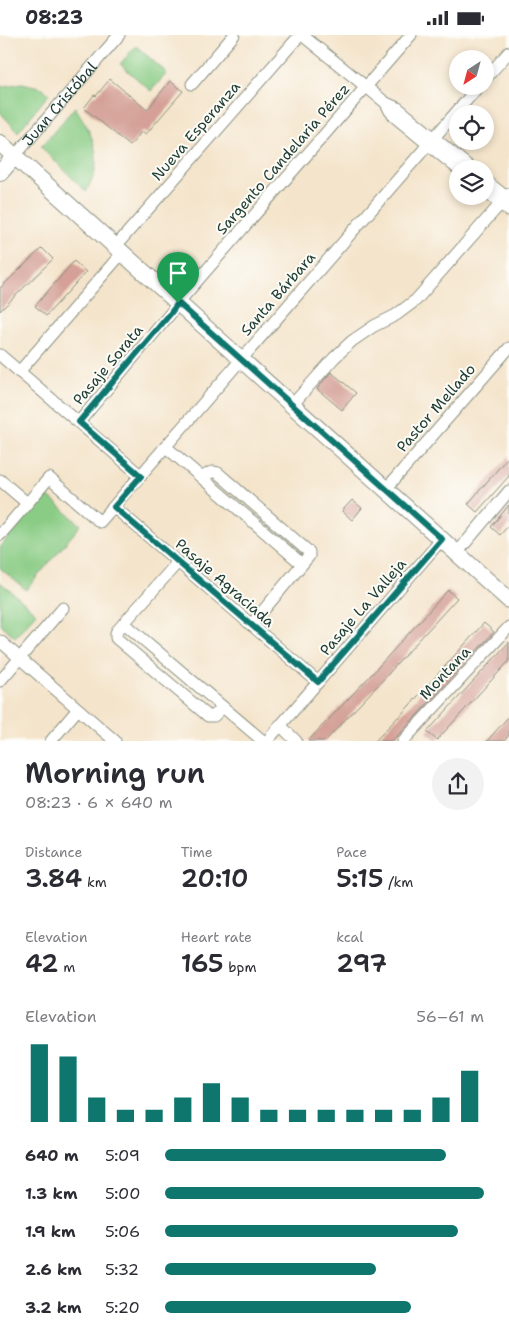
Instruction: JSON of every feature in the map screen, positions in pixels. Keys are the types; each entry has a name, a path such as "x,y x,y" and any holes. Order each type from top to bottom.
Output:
{"main road":[{"path":"0,143 509,600"},
{"name":"Juan Cristóbal","path":"0,173 14,157"}],"street":[{"name":"Juan Cristóbal","path":"14,157 119,35"},
{"path":"192,83 234,35"},
{"path":"301,35 386,103 396,118 459,160"},
{"name":"Nueva Esperanza","path":"19,371 118,250 301,35"},
{"name":"Sargento Candelaria Pérez","path":"178,303 411,35"},
{"path":"494,69 509,52"},
{"name":"Santa Bárbara","path":"27,503 49,478 100,522 471,95"},
{"path":"431,141 449,160"},
{"path":"494,188 507,201"},
{"path":"494,195 507,201"},
{"path":"292,405 334,358 352,341 374,326 396,315 416,300 507,201"},
{"name":"Pasaje Sorata","path":"79,422 178,303"},
{"name":"Pastor Mellado","path":"386,489 509,347"},
{"path":"0,355 141,476"},
{"path":"166,447 202,478 213,472 221,475 310,552 310,556 251,625"},
{"path":"0,480 27,503 0,535"},
{"path":"457,553 509,491"},
{"name":"Pasaje Agraciada","path":"114,507 318,682"},
{"name":"Pasaje La Valleja","path":"267,741 442,539"},
{"path":"178,562 117,631 115,636 208,716 214,716 223,707"},
{"path":"0,681 62,608"},
{"path":"124,623 263,741"},
{"name":"Montana","path":"404,741 509,627"},
{"path":"0,641 115,741"},
{"path":"51,741 78,709"},
{"path":"280,725 296,741"}],"green space":[{"path":"136,46 167,73 151,91 120,64"},
{"path":"22,83 43,88 49,94 18,132 0,112 0,87"},
{"path":"75,107 88,129 96,153 93,178 86,192 41,147"},
{"path":"45,494 81,525 26,590 0,568 0,547"},
{"path":"0,582 36,613 15,637 0,624"}],"building":[{"path":"110,79 147,110 170,81 183,91 146,134 142,131 130,146 84,108"},
{"path":"42,248 53,259 0,311 0,288"},
{"path":"74,261 86,272 46,316 35,306"},
{"path":"331,372 356,393 342,410 317,389"},
{"path":"509,456 509,476 477,512 468,504"},
{"path":"352,500 362,508 352,520 342,511"},
{"path":"509,505 509,525 500,535 491,527"},
{"path":"448,590 457,598 379,684 325,741 308,741 370,676"},
{"path":"484,623 494,632 392,741 375,741 399,717"},
{"path":"509,642 509,661 437,740 427,732"},
{"path":"509,716 509,735 504,741 487,741"}],"route":[{"path":"178,303 442,539 318,682 114,507 141,476 79,422 178,303"}]}
